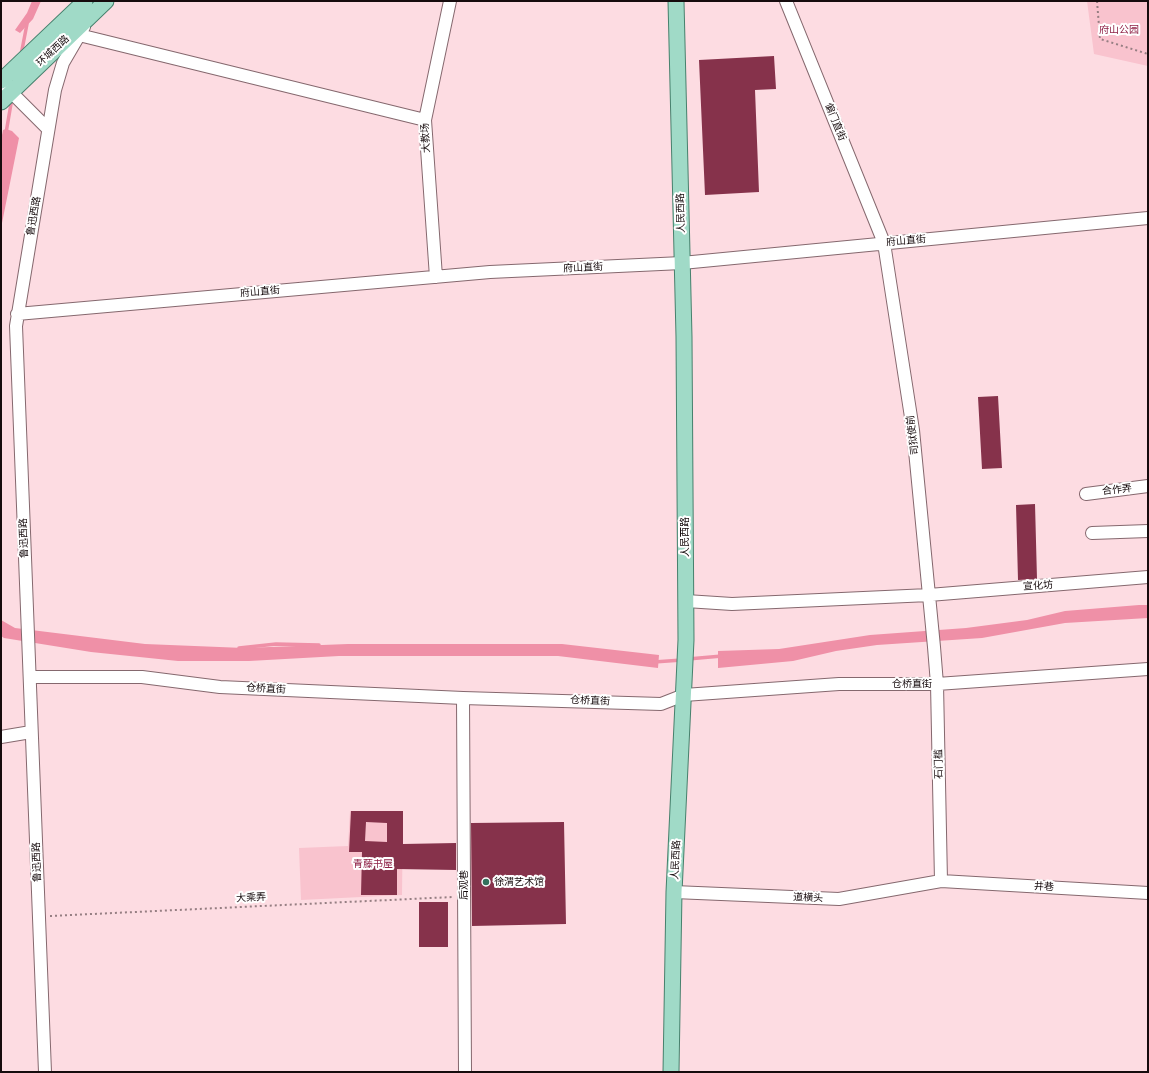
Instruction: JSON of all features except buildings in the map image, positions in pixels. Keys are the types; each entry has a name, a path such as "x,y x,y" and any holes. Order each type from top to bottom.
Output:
{"main road":[{"name":"环城西路","path":"3,89 39,46 85,1"},
{"name":"环城西路","path":"3,89 34,69 106,1"},
{"name":"人民西路","path":"671,1072 674,892 686,670 682,262 676,1"}],"street":[{"name":"大教场","path":"436,277 425,120 450,1"},
{"name":"偏门直街","path":"786,1 884,243"},
{"name":"鲁迅西路","path":"45,1072 16,326 55,90 63,63 90,16"},
{"path":"79,35 425,120"},
{"path":"3,89 48,129"},
{"name":"府山直街","path":"17,314 490,272 682,262 1148,218"},
{"name":"司狱使前","path":"884,243 913,430 934,647"},
{"name":"合作弄","path":"1086,494 1148,486"},
{"path":"1092,533 1148,530"},
{"name":"宣化坊","path":"686,601 732,604 929,594 1148,577"},
{"name":"石门槛","path":"934,647 937,684 941,881"},
{"name":"仓桥直街","path":"30,677 142,677 220,687 464,698 661,704 684,695 839,684 937,684 1148,669"},
{"name":"后观巷","path":"464,698 465,1072"},
{"path":"1,737 32,732"},
{"name":"道横头","path":"674,892 839,899 941,881"},
{"name":"井巷","path":"941,881 1148,893"}],"path":[{"path":"1097,1 1100,39 1148,54"},
{"name":"大乘弄","path":"39,916 464,896"}],"green space":[{"name":"府山公园","path":"1087,1 1148,1 1148,66 1094,54"},
{"name":"青藤书屋","path":"350,811 403,811 402,895 301,900 299,848 348,846"}],"shaded area":[{"path":"32,1 41,1 33,19 20,33 15,30 27,13"},
{"path":"6,129 12,131 19,138 1,228 1,140 3,130"},
{"path":"1148,605 1148,618 1065,623 982,638 877,645 836,651 793,661 718,668 718,651 779,649 870,635 966,628 1027,620 1065,611"},
{"path":"1,620 15,628 145,644 244,648 348,644 562,644 659,655 658,668 558,656 339,656 249,661 178,661 91,652 4,638 1,636"}],"waterway":[{"path":"21,55 27,24"},
{"path":"6,133 12,98"},
{"path":"239,648 276,644 319,645"},
{"path":"688,659 722,656"},
{"path":"654,662 682,660"}],"place":[{"name":"徐渭艺术馆","path":"486,882"}]}
